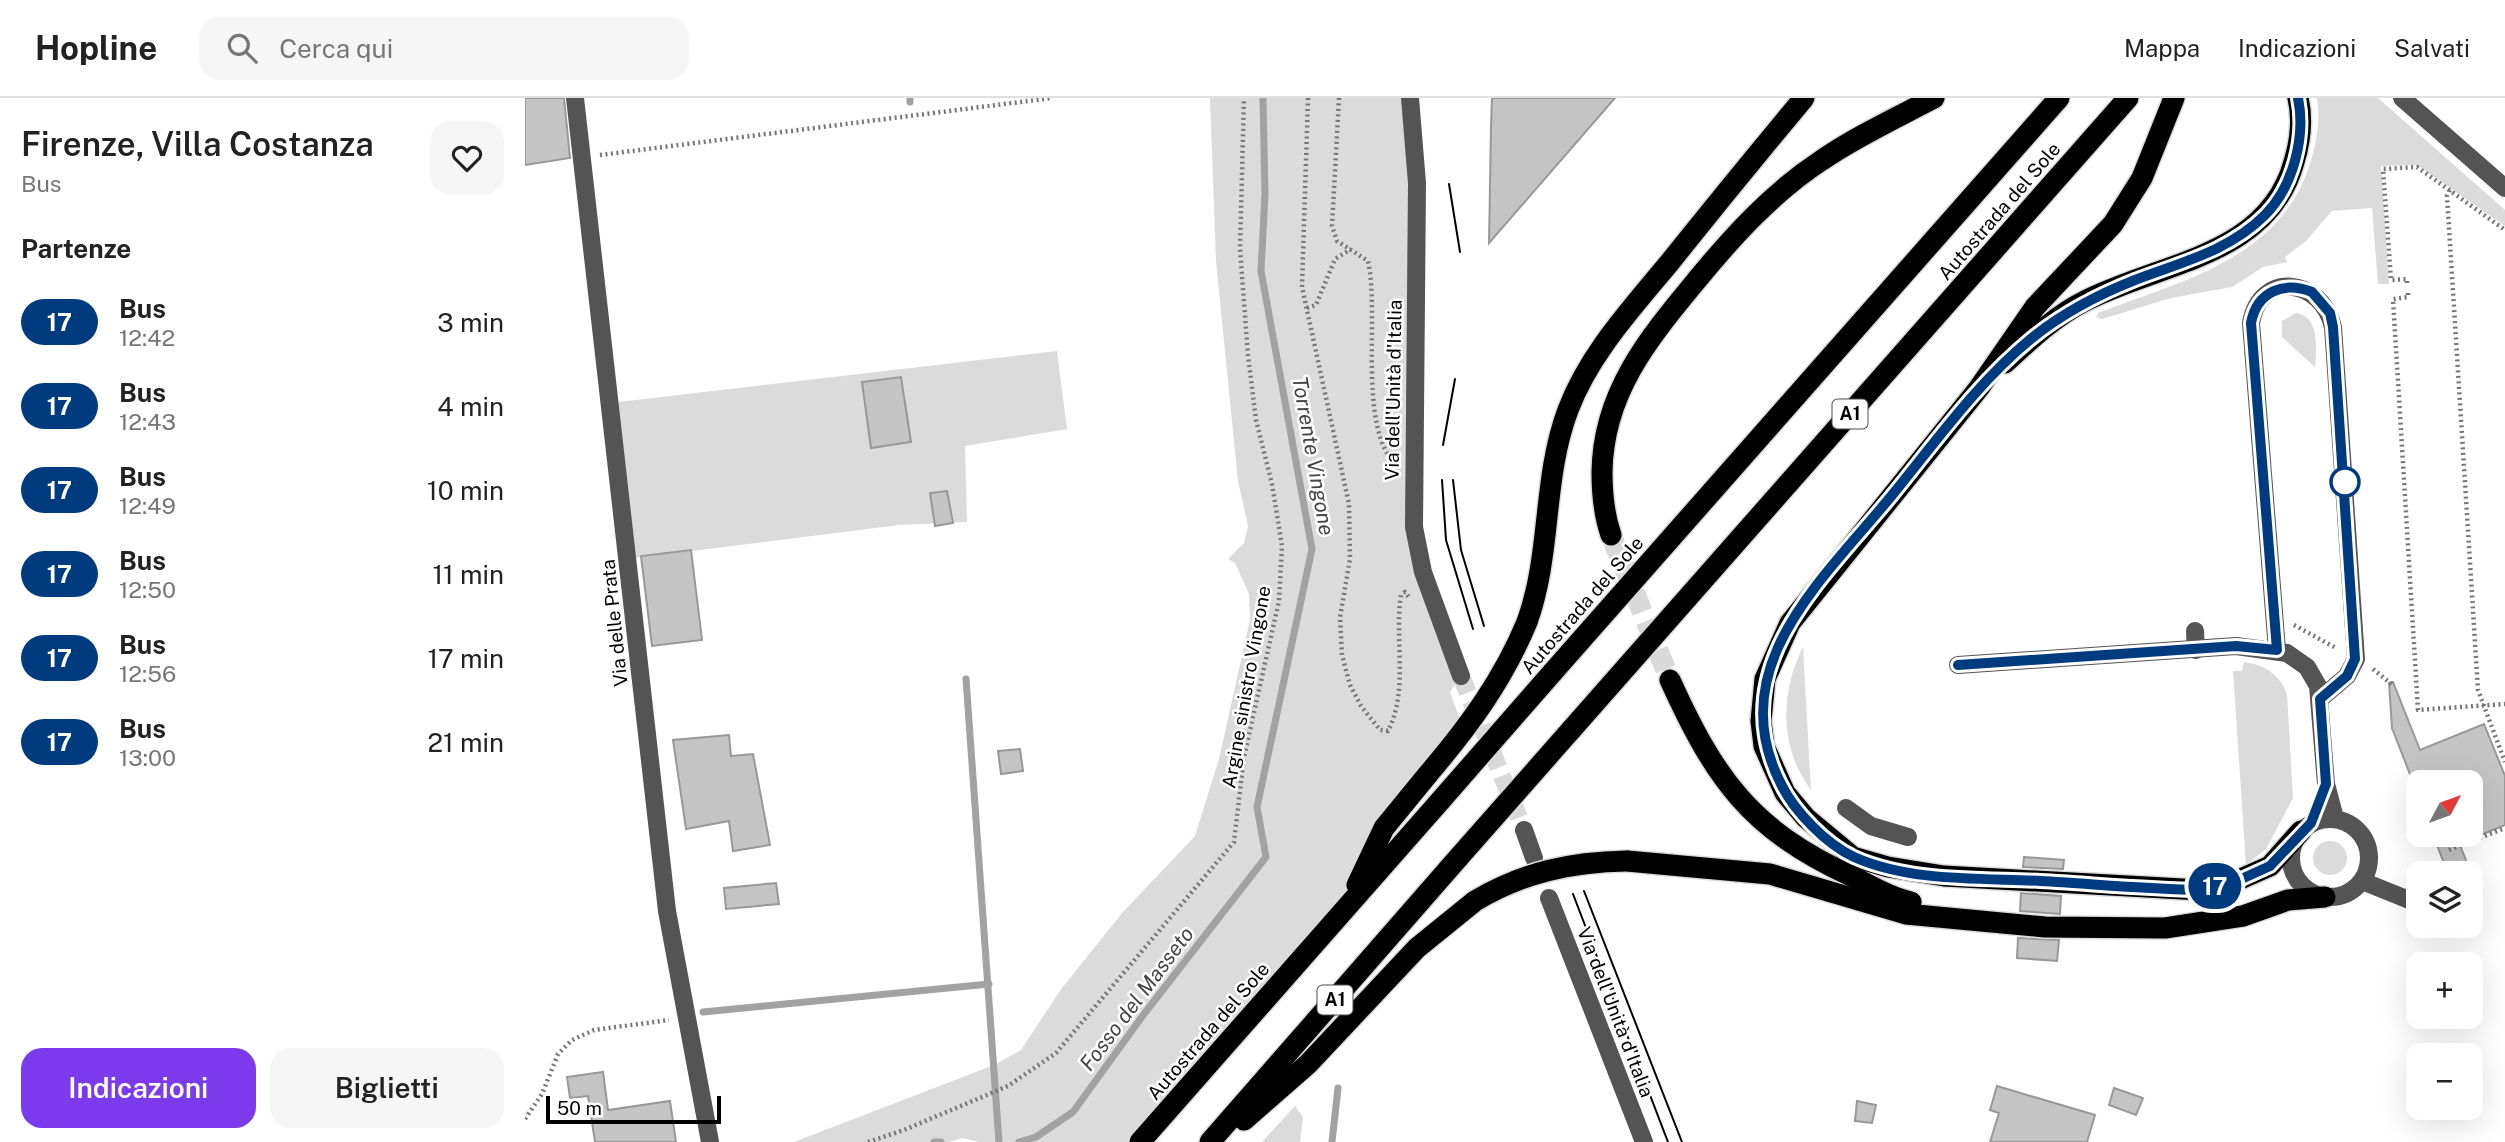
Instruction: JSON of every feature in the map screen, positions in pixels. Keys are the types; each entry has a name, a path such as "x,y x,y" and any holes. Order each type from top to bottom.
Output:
{"highway":[{"path":"1346,910 1384,828 1485,704 1506,669 1527,622 1541,578 1555,454 1568,411 1584,376 1625,317 1804,98"},
{"path":"1611,535 1605,515 1602,482 1606,433 1620,386 1645,344 1717,255 1765,205 1820,161 1934,98"},
{"name":"Autostrada del Sole","path":"1140,1142 2059,98"},
{"name":"Autostrada del Sole","path":"1210,1142 2128,98"},
{"path":"2174,98 2142,178 2127,204 2096,244 2035,307 1979,388 1829,573 1779,642 1765,679 1761,721 1764,746 1785,793 1806,818 1853,857 1888,867 1944,877 2201,890 2237,881 2270,866 2306,827"},
{"path":"1979,388 2029,340 2085,301 2215,251 2252,228 2280,196 2291,173 2300,127 2298,98"},
{"path":"1670,680 1700,743 1721,776 1758,818 1790,844 1906,901 2045,927"},
{"path":"1219,1142 1308,1064 1417,948 1475,901 1523,877 1551,868 1627,861 1770,874 1906,914 2045,927 2165,928 2243,916 2288,900 2325,897"}],"street":[{"name":"Via delle Prata","path":"575,98 667,911 711,1142"},
{"name":"Via dell'Unità d'Italia","path":"1410,98 1417,183 1412,474 1414,527 1423,572 1461,676"},
{"path":"2402,98 2505,188"},
{"path":"2277,650 2251,323 2253,313 2268,293 2284,287 2300,287 2312,292 2322,301 2333,327 2355,659 2347,676 2320,699"},
{"path":"1958,665 2196,640 2277,650 2295,656 2316,680 2320,699 2326,784 2335,818"},
{"path":"2306,827 2335,818 2351,825 2365,841 2369,861 2362,881 2346,894 2325,897 2305,888 2292,868 2291,855 2326,784"},
{"path":"1846,808 1871,826 1908,837"},
{"path":"1524,830 1534,858"},
{"path":"2362,881 2406,899"},
{"name":"Via dell'Unità d'Italia","path":"1549,898 1644,1142"}],"path":[{"path":"582,158 1052,98"},
{"name":"Argine sinistro Vingone","path":"869,1142 1008,1086 1056,1053 1234,842 1244,757 1279,601 1282,546 1272,484 1256,420 1248,355 1240,249 1244,98"},
{"path":"1308,98 1302,287 1349,503 1350,559 1340,617 1342,655 1350,685 1361,706 1380,730 1388,731 1394,720 1400,678 1397,621 1401,595 1405,592 1413,608"},
{"path":"1339,98 1332,226 1337,241 1368,261 1372,280 1371,364 1375,413 1386,453 1394,465 1412,474"},
{"path":"2407,283 2407,279 2391,280 2383,169 2417,167 2505,230"},
{"path":"2450,190 2447,196 2477,676 2484,706 2505,762"},
{"path":"1307,308 1316,305 1323,294 1335,258 1351,249"},
{"path":"2408,293 2408,297 2393,299 2418,710 2505,704"},
{"path":"2292,624 2337,648"},
{"path":"2373,669 2394,686"},
{"path":"2449,850 2505,828"},
{"path":"525,1119 542,1094 558,1054 572,1041 594,1030 687,1017"}],"shaded area":[{"path":"1210,98 1410,98 1414,527 1461,676 1450,692 1464,731 1384,828 1346,910 1140,1142 979,1142 962,1138 949,1142 794,1142 994,1065 1021,1050 1062,988 1123,912 1195,836 1219,759 1250,620 1249,594 1235,563 1228,559 1244,543 1248,526 1238,481 1216,261"},
{"path":"2317,98 2378,98 2505,210 2505,226 2417,165 2381,166 2389,284 2378,284 2372,208 2332,211 2306,241 2285,257 2287,262 2263,267 2232,287 2171,298 2102,319 2096,317 2098,313 2223,263 2250,246 2274,225 2294,199 2309,167 2317,133"},
{"path":"2296,313 2304,315 2313,326 2316,342 2315,367 2282,337 2282,321"},
{"path":"1057,351 1067,429 965,446 967,522 899,525 628,559 610,403"},
{"path":"1803,647 1811,790 1793,756 1786,720 1790,683"},
{"path":"2244,662 2258,665 2270,672 2280,681 2287,694 2293,798 2266,849 2246,865 2233,671 2242,671"},
{"path":"2330,841 2342,846 2347,858 2342,870 2330,875 2318,870 2313,858 2318,846"},
{"path":"1295,1106 1303,1117 1300,1142 1262,1142"}],"building":[{"path":"525,98 564,98 570,158 525,165"},
{"path":"1492,98 1615,98 1489,243 1491,127"},
{"path":"901,377 911,442 871,448 862,382"},
{"path":"947,491 953,523 935,526 930,493"},
{"path":"691,550 702,640 652,646 641,556"},
{"path":"2393,682 2420,750 2484,724 2505,776 2505,825 2483,834 2483,770 2408,770 2392,728 2389,683"},
{"path":"729,735 731,756 753,754 770,845 733,851 729,821 686,829 673,740"},
{"path":"1020,749 1023,771 1001,774 998,751"},
{"path":"2438,847 2461,847 2466,861 2443,861"},
{"path":"2024,857 2064,860 2063,869 2023,867"},
{"path":"776,883 779,904 726,909 724,888"},
{"path":"2021,893 2061,896 2060,914 2020,911"},
{"path":"2018,938 2059,940 2057,961 2017,958"},
{"path":"603,1072 608,1110 670,1101 676,1142 595,1142 588,1096 570,1098 567,1077"},
{"path":"1997,1086 2095,1115 2087,1142 1990,1142 1999,1113 1990,1110"},
{"path":"2114,1088 2143,1098 2136,1115 2109,1105"},
{"path":"1857,1101 1876,1105 1872,1123 1855,1121"}],"waterway":[{"name":"Torrente Vingone","path":"1019,1142 1036,1137 1073,1112 1144,1014 1266,857 1257,807 1312,549 1261,271 1265,194 1263,98"},
{"path":"966,679 999,1142"},
{"path":"703,1012 989,984"},
{"name":"Torrente Vingone","path":"1332,1142 1338,1088"},
{"name":"Fosso del Masseto","path":"934,1142 941,1142"}],"tunnel":[{"path":"1611,535 1670,680"},
{"path":"1461,676 1524,830"}],"tram line":[{"path":"1449,184 1460,252"},
{"path":"1443,445 1455,379"},
{"path":"1442,480 1446,540 1473,629"},
{"path":"1453,480 1461,550 1484,626"},
{"path":"1584,891 1682,1142"},
{"path":"1573,894 1668,1142"}],"bus line":[{"name":"17","path":"1958,665 2236,646 2277,650 2251,323 2253,313 2268,293 2284,287 2300,287 2312,292 2330,313 2333,327 2355,659 2347,676 2320,699 2326,784 2311,823 2270,866 2237,881 2201,890 1944,877 1888,867 1853,857 1828,838 1795,806 1772,767 1764,746 1761,721 1765,679 1779,642 1790,623 1979,388 2029,340 2085,301 2215,251 2252,228 2280,196 2291,173 2300,127 2298,98"}]}
